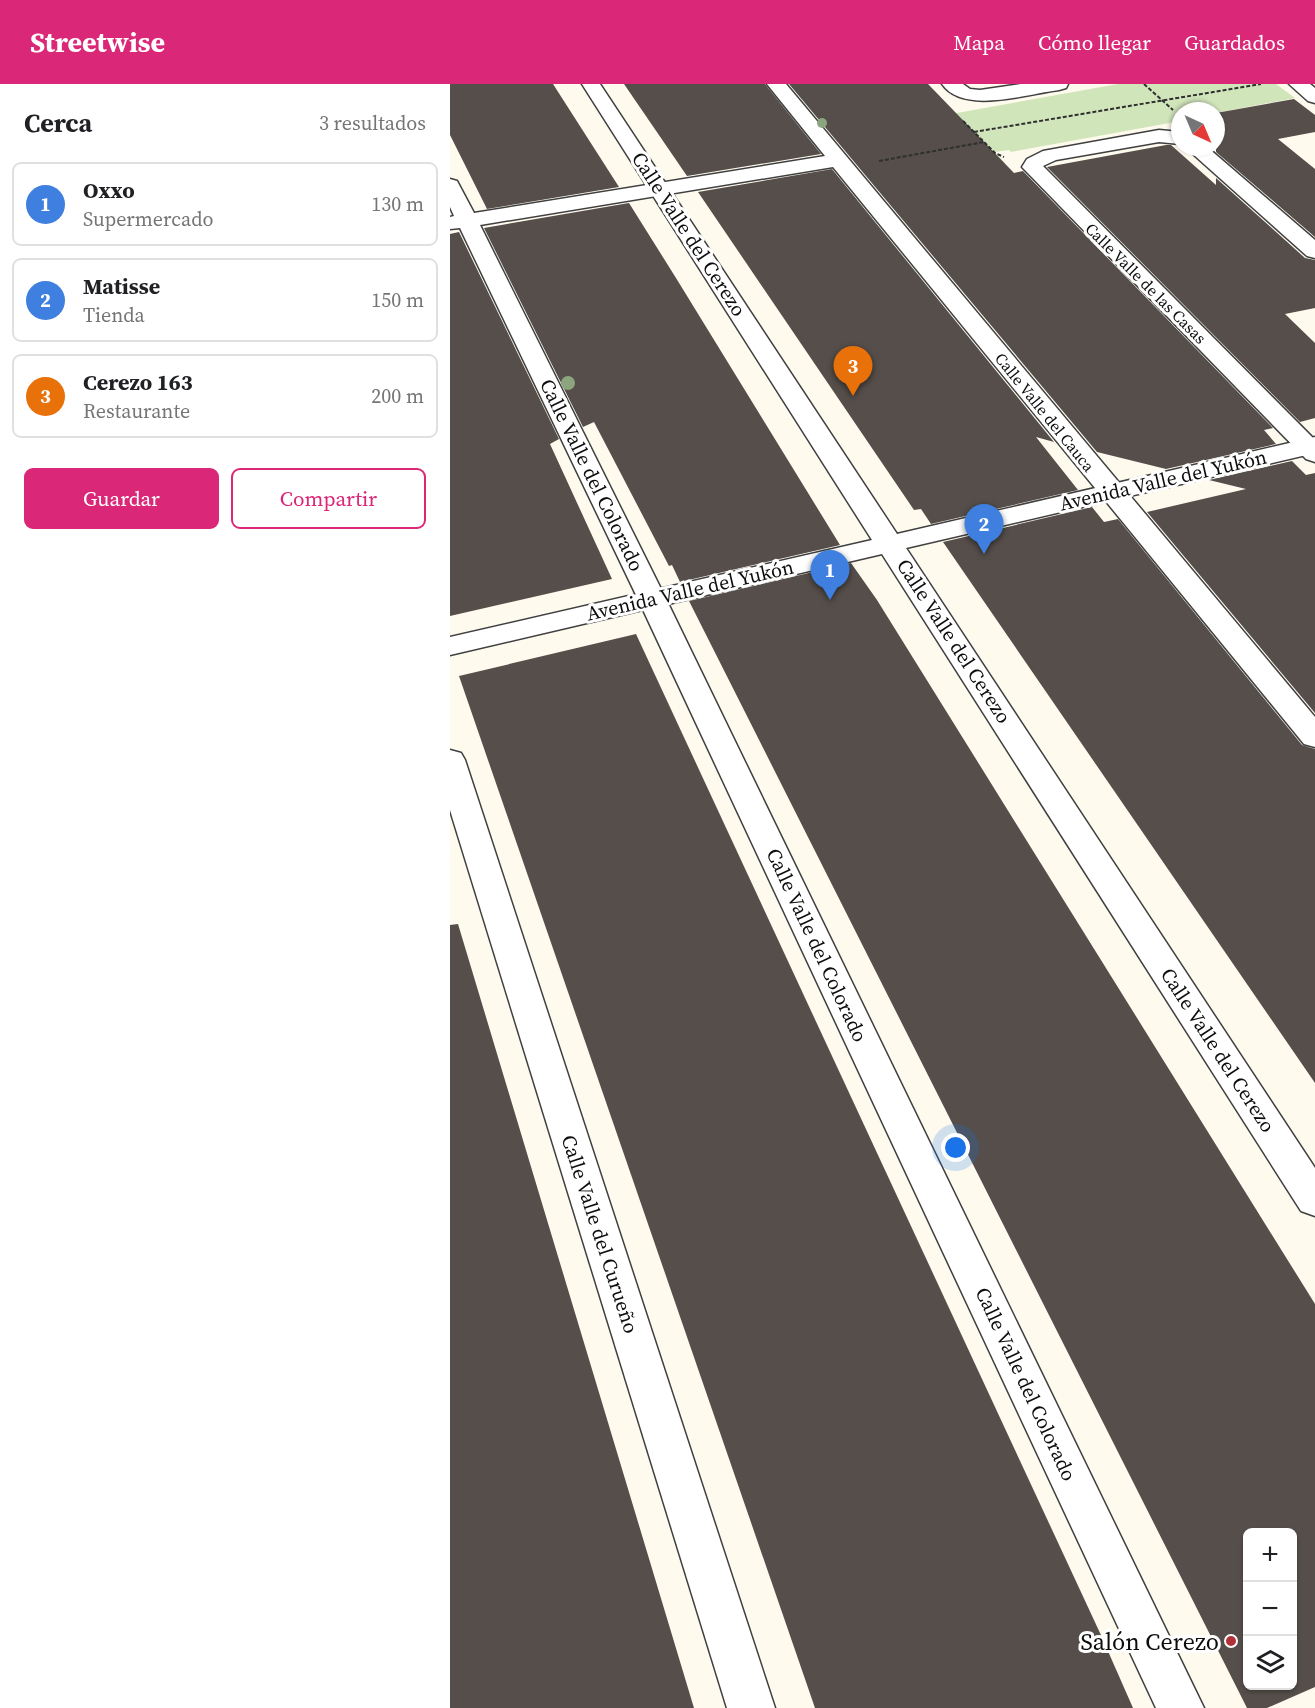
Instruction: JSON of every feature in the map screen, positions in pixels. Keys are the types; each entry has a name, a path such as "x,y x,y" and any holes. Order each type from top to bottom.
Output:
{"street":[{"name":"Calle Valle del Cerezo","path":"591,84 891,543 1315,1200"},
{"name":"Calle Valle del Cauca","path":"776,84 1315,737"},
{"path":"951,84 958,91 971,96 1050,86"},
{"path":"1299,84 1315,97"},
{"path":"1034,163 1050,155 1159,136 1171,137"},
{"path":"1206,156 1315,251"},
{"path":"459,222 659,189 841,163"},
{"name":"Calle Valle de las Casas","path":"1034,163 1032,167 1034,171 1313,449"},
{"name":"Calle Valle del Colorado","path":"450,185 459,222 652,599 1180,1708"},
{"name":"Avenida Valle del Yukón","path":"450,646 1111,492 1313,449"},
{"name":"Calle Valle del Curueño","path":"450,760 751,1708"}],"path":[{"path":"1144,84 1171,108"},
{"path":"974,132 1261,84"},
{"path":"971,96 960,106 962,115 957,116 995,153 1034,163"},
{"path":"841,163 984,142"}],"green space":[{"path":"1118,84 1276,84 1295,98 1225,111 1225,102 1171,102 1171,123 1011,152 1009,150 995,152 1005,163 945,174 840,134"}],"building":[{"path":"450,84 553,84 619,187 487,209 450,135"},
{"path":"624,84 765,84 821,154 687,176"},
{"path":"789,84 928,84 1014,173 1023,171 1273,428 1264,430 1276,444 1166,469 1097,452"},
{"path":"1294,99 1315,115 1315,132 1278,139 1315,169 1315,237 1221,156 1225,156 1225,111"},
{"path":"1171,145 1171,156 1183,156 1216,185 1216,178 1305,258 1315,260 1315,308 1285,314 1315,343 1315,418 1300,422 1047,167"},
{"path":"832,169 1054,442 1036,437 1078,490 931,524 921,509 914,510 698,192"},
{"path":"629,203 840,545 680,582 672,565 669,566 594,422 583,427 484,228"},
{"path":"459,232 559,439 550,444 612,579 450,616 450,234"},
{"path":"1292,461 1306,475 1315,473 1315,713 1147,512 1246,489 1209,480"},
{"path":"1092,507 1104,522 1118,519 1302,745 1315,749 1315,1083 943,542"},
{"path":"851,563 877,600 1315,1304 1315,1687 1267,1708 1247,1708 689,601"},
{"path":"636,634 1133,1708 815,1708 459,676"},
{"path":"458,924 694,1708 450,1708 450,925"}],"place":[{"name":"Cerezo 163","path":"853,396"},
{"name":"Matisse","path":"984,554"},
{"name":"Oxxo","path":"830,600"},
{"name":"Salón Cerezo","path":"1231,1641"}]}
